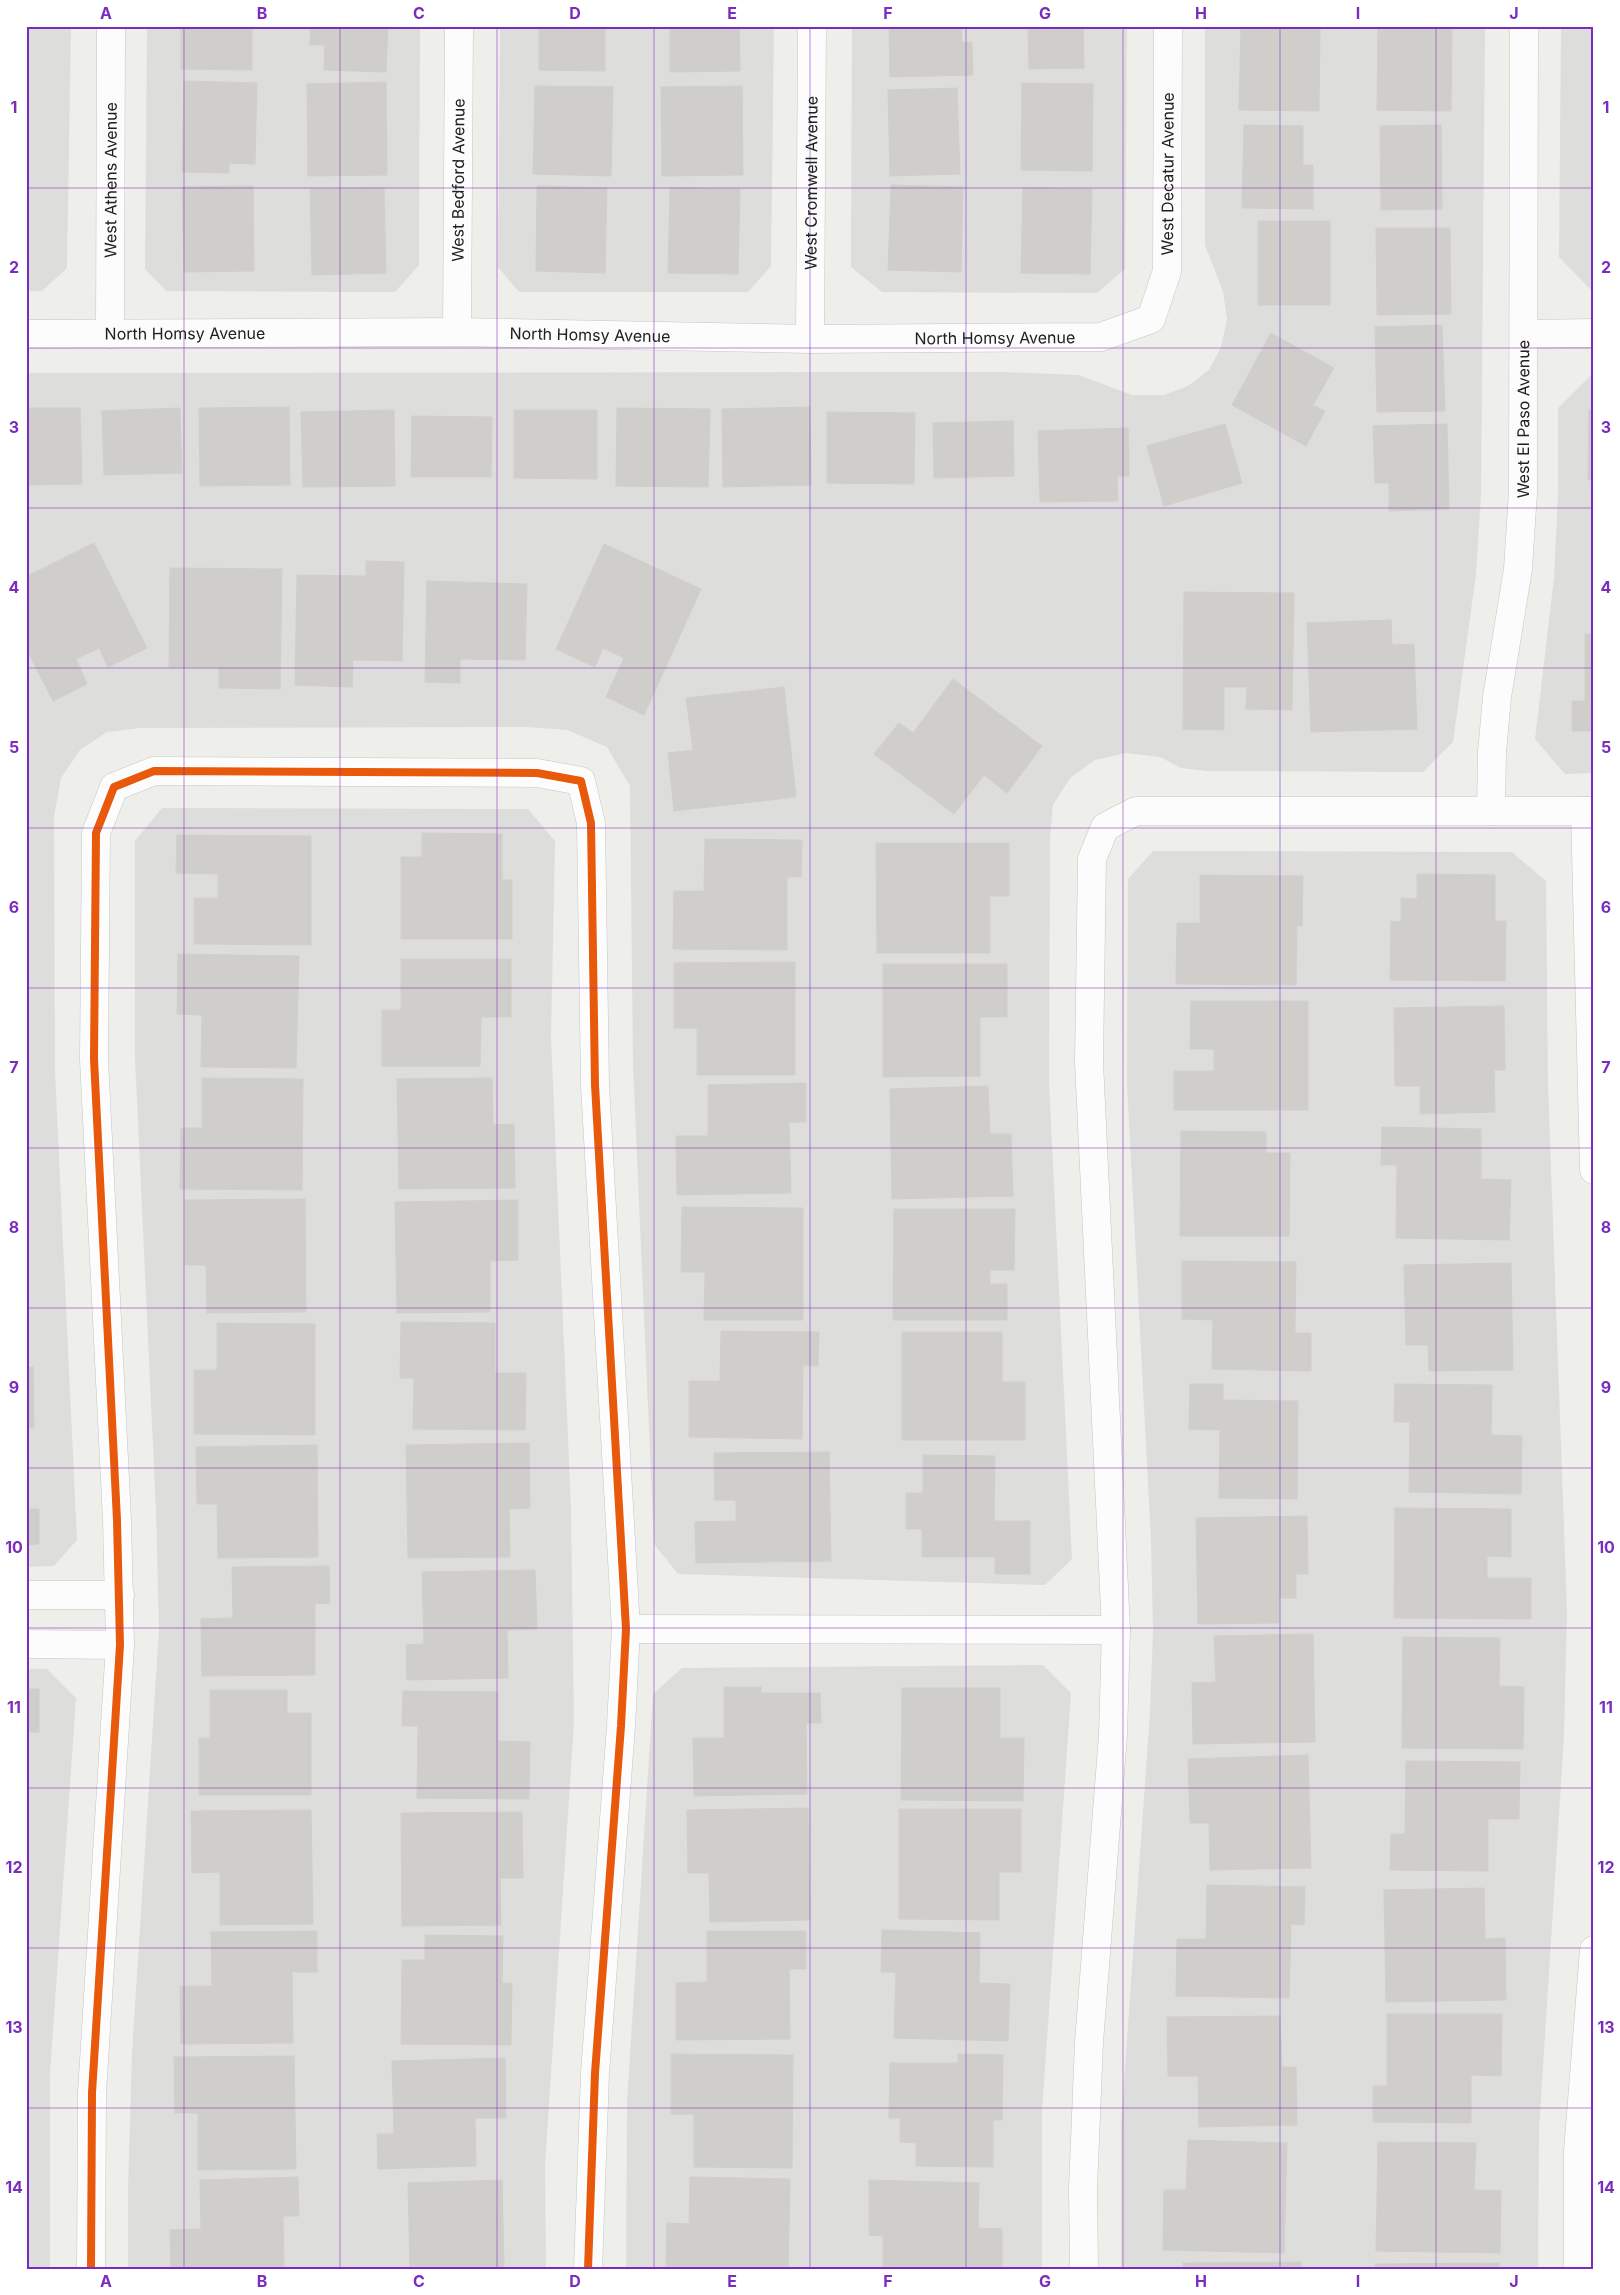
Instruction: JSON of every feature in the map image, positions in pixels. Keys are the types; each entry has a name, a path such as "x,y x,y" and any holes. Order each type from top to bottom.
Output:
{"street":[{"name":"West Athens Avenue","path":"110,334 111,26"},
{"name":"West Bedford Avenue","path":"456,332 459,26"},
{"name":"West Cromwell Avenue","path":"810,339 812,26"},
{"name":"West Decatur Avenue","path":"1151,319 1167,271 1168,26"},
{"name":"West El Paso Avenue","path":"1491,811 1492,752 1497,697 1518,569 1523,492 1524,26"},
{"name":"North Homsy Avenue","path":"26,334 456,332 810,339 1101,337 1151,319"},
{"path":"1524,334 1594,333"},
{"path":"91,2269 92,2093 120,1645 120,1595 94,1059 96,833 114,787 154,771 537,773 581,782 591,823 595,1085 626,1629 621,1726 595,2073 588,2269"},
{"path":"1084,2269 1082,2188 1089,2042 1113,1735 1116,1630 1089,1062 1092,859 1105,827 1136,811 1589,811 1594,1170"},
{"path":"26,1595 120,1595"},
{"path":"626,1629 1116,1630"},
{"path":"26,1644 120,1645"},
{"path":"1578,2269 1578,2151 1594,1950"}],"shaded area":[{"path":"26,26 71,26 67,268 42,291 26,291"},
{"path":"147,26 420,26 419,265 395,292 166,291 145,269"},
{"path":"500,26 774,26 771,266 748,292 519,292 498,267"},
{"path":"852,26 1127,26 1125,269 1097,293 882,292 851,267"},
{"path":"1205,26 1485,26 1481,495 1476,574 1453,742 1423,772 1207,771 1181,768 1160,757 1126,753 1095,760 1070,778 1053,805 1050,837 1049,1081 1072,1559 1045,1585 678,1574 654,1544 633,1065 630,786 607,747 567,730 527,727 140,728 107,732 80,750 61,778 54,816 55,1072 77,1540 54,1566 26,1567 26,373 1001,372 1079,375 1132,395 1164,395 1188,386 1209,370 1221,347 1227,319 1223,292 1205,245"},
{"path":"1561,26 1594,26 1594,293 1559,257"},
{"path":"1592,374 1594,773 1565,774 1535,739 1554,578 1558,493 1558,408"},
{"path":"162,808 528,809 555,841 551,1038 571,1509 574,1723 545,2165 546,2269 128,2269 132,2053 159,1629 156,1511 135,1058 135,841"},
{"path":"1153,851 1512,852 1546,881 1548,1085 1567,1611 1564,1736 1539,2130 1538,2269 1121,2269 1121,2125 1150,1712 1153,1631 1151,1540 1127,1084 1128,879"},
{"path":"1043,1665 1071,1693 1042,2111 1042,2269 626,2269 627,2102 653,1694 682,1668"},
{"path":"26,1669 47,1669 76,1698 50,2074 50,2269 26,2269"}],"building":[{"path":"181,26 252,26 252,70 181,69"},
{"path":"311,26 388,26 386,72 324,70 325,45 310,45"},
{"path":"539,26 605,26 605,71 539,70"},
{"path":"670,26 739,26 740,71 670,72"},
{"path":"889,26 961,26 962,43 972,42 973,75 890,77"},
{"path":"1028,26 1083,26 1084,68 1029,69"},
{"path":"1241,26 1320,26 1319,111 1239,110"},
{"path":"1404,26 1452,26 1451,111 1377,110 1378,28 1404,28"},
{"path":"184,81 257,83 255,164 229,163 229,173 182,172"},
{"path":"386,82 387,175 308,176 307,84"},
{"path":"1022,83 1093,84 1092,171 1021,170"},
{"path":"535,86 613,87 611,176 533,174"},
{"path":"742,86 743,175 662,176 661,87"},
{"path":"957,88 960,174 890,176 888,90"},
{"path":"1244,125 1303,126 1303,165 1313,165 1313,209 1242,208"},
{"path":"1441,125 1442,209 1381,210 1380,126"},
{"path":"891,185 963,187 961,272 888,270"},
{"path":"253,186 254,271 184,272 182,187"},
{"path":"537,186 607,188 605,273 536,271"},
{"path":"384,188 386,273 312,275 310,189"},
{"path":"670,188 740,189 738,274 668,273"},
{"path":"1023,188 1092,189 1090,274 1021,273"},
{"path":"1258,221 1330,221 1330,305 1258,305"},
{"path":"1376,228 1450,228 1451,314 1377,315"},
{"path":"1442,325 1445,411 1377,412 1375,327"},
{"path":"1271,333 1334,368 1313,405 1325,411 1306,446 1232,405"},
{"path":"289,407 290,485 200,486 199,408"},
{"path":"810,407 811,485 723,487 722,409"},
{"path":"26,408 80,408 82,484 26,485"},
{"path":"180,408 182,473 104,475 102,411"},
{"path":"617,408 710,409 708,487 616,486"},
{"path":"394,410 395,486 303,487 301,412"},
{"path":"514,410 597,410 597,479 514,478"},
{"path":"1589,410 1594,410 1594,480 1588,480"},
{"path":"827,412 915,413 914,484 827,483"},
{"path":"412,416 492,417 491,477 411,477"},
{"path":"1013,421 1014,476 934,478 933,423"},
{"path":"1225,424 1242,483 1164,506 1147,446"},
{"path":"1447,424 1449,509 1389,511 1389,483 1375,483 1373,426"},
{"path":"1128,428 1129,476 1117,476 1118,501 1040,502 1038,431"},
{"path":"94,543 147,648 108,667 99,648 76,659 87,684 53,701 26,648 26,577"},
{"path":"604,544 701,589 644,715 606,697 624,658 603,648 595,667 556,649"},
{"path":"366,561 404,562 402,661 353,660 352,687 295,685 297,575 366,576"},
{"path":"170,568 282,569 280,689 219,688 219,667 169,667"},
{"path":"427,581 527,584 525,660 460,659 460,683 425,682"},
{"path":"1184,592 1294,593 1292,710 1246,709 1247,687 1224,687 1224,730 1183,729"},
{"path":"1391,620 1392,645 1414,644 1417,729 1311,732 1307,623"},
{"path":"1585,634 1594,634 1594,731 1572,731 1572,701 1585,701"},
{"path":"953,679 1042,746 1007,793 984,775 954,814 874,754 899,723 913,733"},
{"path":"784,687 796,797 674,811 668,753 693,750 686,698"},
{"path":"422,833 502,834 502,880 512,880 512,939 401,939 401,857 422,857"},
{"path":"177,835 311,836 311,945 194,944 194,898 218,898 218,874 176,873"},
{"path":"705,839 802,840 801,877 787,877 787,950 673,949 674,891 704,891"},
{"path":"876,843 1009,843 1009,896 990,896 990,953 877,953"},
{"path":"1417,874 1495,875 1495,921 1506,921 1505,981 1390,980 1391,921 1401,922 1401,898 1417,899"},
{"path":"1200,875 1303,876 1302,926 1297,925 1296,985 1176,984 1177,923 1200,923"},
{"path":"178,954 299,956 296,1068 201,1067 202,1015 177,1014"},
{"path":"401,959 511,959 511,1017 481,1017 480,1066 382,1066 382,1010 401,1010"},
{"path":"795,962 795,1075 697,1075 697,1028 674,1028 674,963"},
{"path":"883,964 1007,964 1007,1017 980,1017 980,1076 883,1077"},
{"path":"1191,1001 1308,1001 1308,1110 1174,1110 1174,1071 1214,1071 1214,1049 1190,1049"},
{"path":"1504,1006 1505,1070 1494,1070 1495,1112 1420,1114 1420,1086 1395,1086 1394,1008"},
{"path":"202,1078 303,1079 302,1190 180,1189 181,1128 202,1128"},
{"path":"492,1078 493,1125 514,1124 515,1188 399,1189 397,1079"},
{"path":"806,1083 806,1122 789,1122 791,1193 677,1195 676,1136 708,1136 708,1085"},
{"path":"988,1086 990,1134 1011,1134 1013,1196 892,1199 890,1089"},
{"path":"1382,1127 1481,1129 1481,1179 1511,1180 1509,1240 1396,1238 1397,1165 1381,1165"},
{"path":"1181,1131 1266,1132 1266,1153 1290,1153 1289,1236 1180,1236"},
{"path":"305,1199 306,1312 207,1313 206,1265 185,1265 185,1200"},
{"path":"518,1200 518,1260 490,1261 490,1312 397,1313 395,1202"},
{"path":"682,1207 803,1208 803,1320 704,1320 705,1272 681,1272"},
{"path":"894,1209 1015,1209 1014,1270 990,1270 990,1284 1007,1284 1007,1320 893,1320"},
{"path":"1182,1261 1296,1262 1295,1333 1311,1333 1311,1371 1212,1369 1213,1320 1182,1319"},
{"path":"1511,1263 1513,1370 1429,1371 1428,1345 1406,1345 1404,1265"},
{"path":"401,1322 495,1323 495,1373 526,1373 525,1430 413,1429 414,1378 400,1378"},
{"path":"217,1323 315,1324 315,1435 194,1434 194,1370 217,1370"},
{"path":"721,1331 819,1332 818,1366 803,1365 802,1439 689,1437 689,1381 720,1381"},
{"path":"902,1332 1002,1332 1002,1382 1025,1382 1025,1440 902,1440"},
{"path":"26,1367 33,1367 34,1428 26,1428"},
{"path":"1190,1384 1223,1384 1223,1400 1298,1401 1297,1499 1219,1498 1220,1430 1189,1429"},
{"path":"1395,1384 1492,1385 1491,1435 1522,1436 1521,1494 1409,1492 1410,1422 1394,1422"},
{"path":"529,1443 530,1508 509,1509 510,1557 408,1558 406,1445"},
{"path":"317,1445 318,1557 218,1558 217,1504 197,1504 196,1447"},
{"path":"829,1452 831,1561 696,1563 695,1522 736,1521 736,1500 715,1500 714,1453"},
{"path":"923,1455 995,1456 994,1521 1030,1521 1030,1574 995,1574 995,1557 922,1557 922,1529 906,1529 906,1493 923,1493"},
{"path":"1395,1508 1511,1509 1511,1557 1487,1556 1487,1578 1531,1578 1531,1619 1394,1618"},
{"path":"26,1509 39,1509 39,1544 26,1545"},
{"path":"1307,1516 1308,1574 1296,1574 1296,1598 1279,1598 1279,1623 1198,1624 1196,1518"},
{"path":"329,1566 330,1603 315,1604 315,1675 202,1676 201,1619 233,1618 232,1567"},
{"path":"535,1570 537,1629 507,1630 508,1678 407,1680 406,1645 424,1644 422,1572"},
{"path":"1313,1634 1315,1742 1193,1744 1192,1683 1216,1682 1214,1636"},
{"path":"1403,1637 1500,1638 1499,1686 1524,1687 1523,1749 1402,1748"},
{"path":"724,1687 761,1687 761,1693 820,1693 821,1723 806,1723 807,1794 694,1796 693,1738 724,1738"},
{"path":"902,1688 1000,1688 1000,1738 1024,1738 1023,1801 901,1800"},
{"path":"26,1689 39,1689 39,1732 26,1732"},
{"path":"210,1690 287,1690 287,1713 311,1713 311,1795 199,1795 199,1738 210,1738"},
{"path":"403,1691 498,1692 498,1741 530,1742 529,1799 417,1798 418,1726 402,1726"},
{"path":"1308,1755 1311,1868 1210,1870 1209,1823 1190,1823 1188,1759"},
{"path":"1406,1761 1520,1762 1519,1819 1488,1819 1488,1871 1390,1870 1391,1834 1405,1834"},
{"path":"808,1808 810,1920 710,1922 709,1873 688,1873 687,1810"},
{"path":"899,1809 1021,1809 1021,1872 999,1872 999,1920 899,1919"},
{"path":"311,1810 313,1924 220,1925 220,1872 192,1873 191,1811"},
{"path":"522,1812 523,1878 500,1878 501,1925 402,1926 401,1813"},
{"path":"1207,1885 1305,1887 1304,1925 1291,1924 1289,1998 1176,1996 1177,1939 1206,1939"},
{"path":"1484,1888 1485,1939 1505,1938 1506,2000 1386,2002 1384,1890"},
{"path":"882,1930 980,1933 979,1983 1010,1984 1008,2041 894,2038 896,1972 881,1972"},
{"path":"317,1931 317,1972 292,1972 293,2043 181,2044 180,1986 212,1986 211,1932"},
{"path":"707,1931 806,1931 806,1969 789,1969 790,2039 676,2040 676,1983 707,1982"},
{"path":"425,1935 503,1936 502,1983 512,1983 511,2045 401,2044 402,1960 425,1960"},
{"path":"1387,2014 1502,2014 1501,2076 1471,2075 1471,2123 1373,2122 1373,2086 1387,2086"},
{"path":"1280,2016 1282,2067 1296,2067 1297,2125 1199,2127 1198,2076 1168,2076 1167,2017"},
{"path":"671,2054 793,2055 792,2168 694,2167 694,2114 671,2114"},
{"path":"958,2054 1003,2055 1002,2120 993,2120 993,2167 916,2166 916,2143 900,2142 900,2118 889,2118 890,2063 958,2063"},
{"path":"294,2056 296,2169 198,2170 198,2113 175,2113 174,2057"},
{"path":"505,2058 506,2118 475,2118 476,2166 378,2169 377,2134 394,2134 392,2061"},
{"path":"1188,2140 1287,2143 1284,2253 1163,2250 1164,2190 1186,2190"},
{"path":"1378,2142 1476,2143 1474,2190 1501,2191 1500,2253 1376,2251"},
{"path":"298,2177 299,2216 283,2216 284,2269 171,2269 170,2230 201,2229 200,2180"},
{"path":"690,2177 790,2179 788,2269 666,2269 667,2223 689,2224"},
{"path":"502,2180 504,2269 410,2269 408,2183"},
{"path":"869,2180 979,2183 978,2228 1002,2229 1002,2269 883,2269 883,2236 869,2235"},
{"path":"1301,2262 1301,2269 1183,2269 1183,2263"},
{"path":"1499,2263 1499,2269 1375,2269 1375,2264"}],"cycle path":[{"path":"91,2269 92,2093 120,1645 117,1520 94,1059 96,833 114,787 154,771 537,773 581,781 591,823 595,1085 626,1629 621,1726 595,2073 588,2269"}]}
